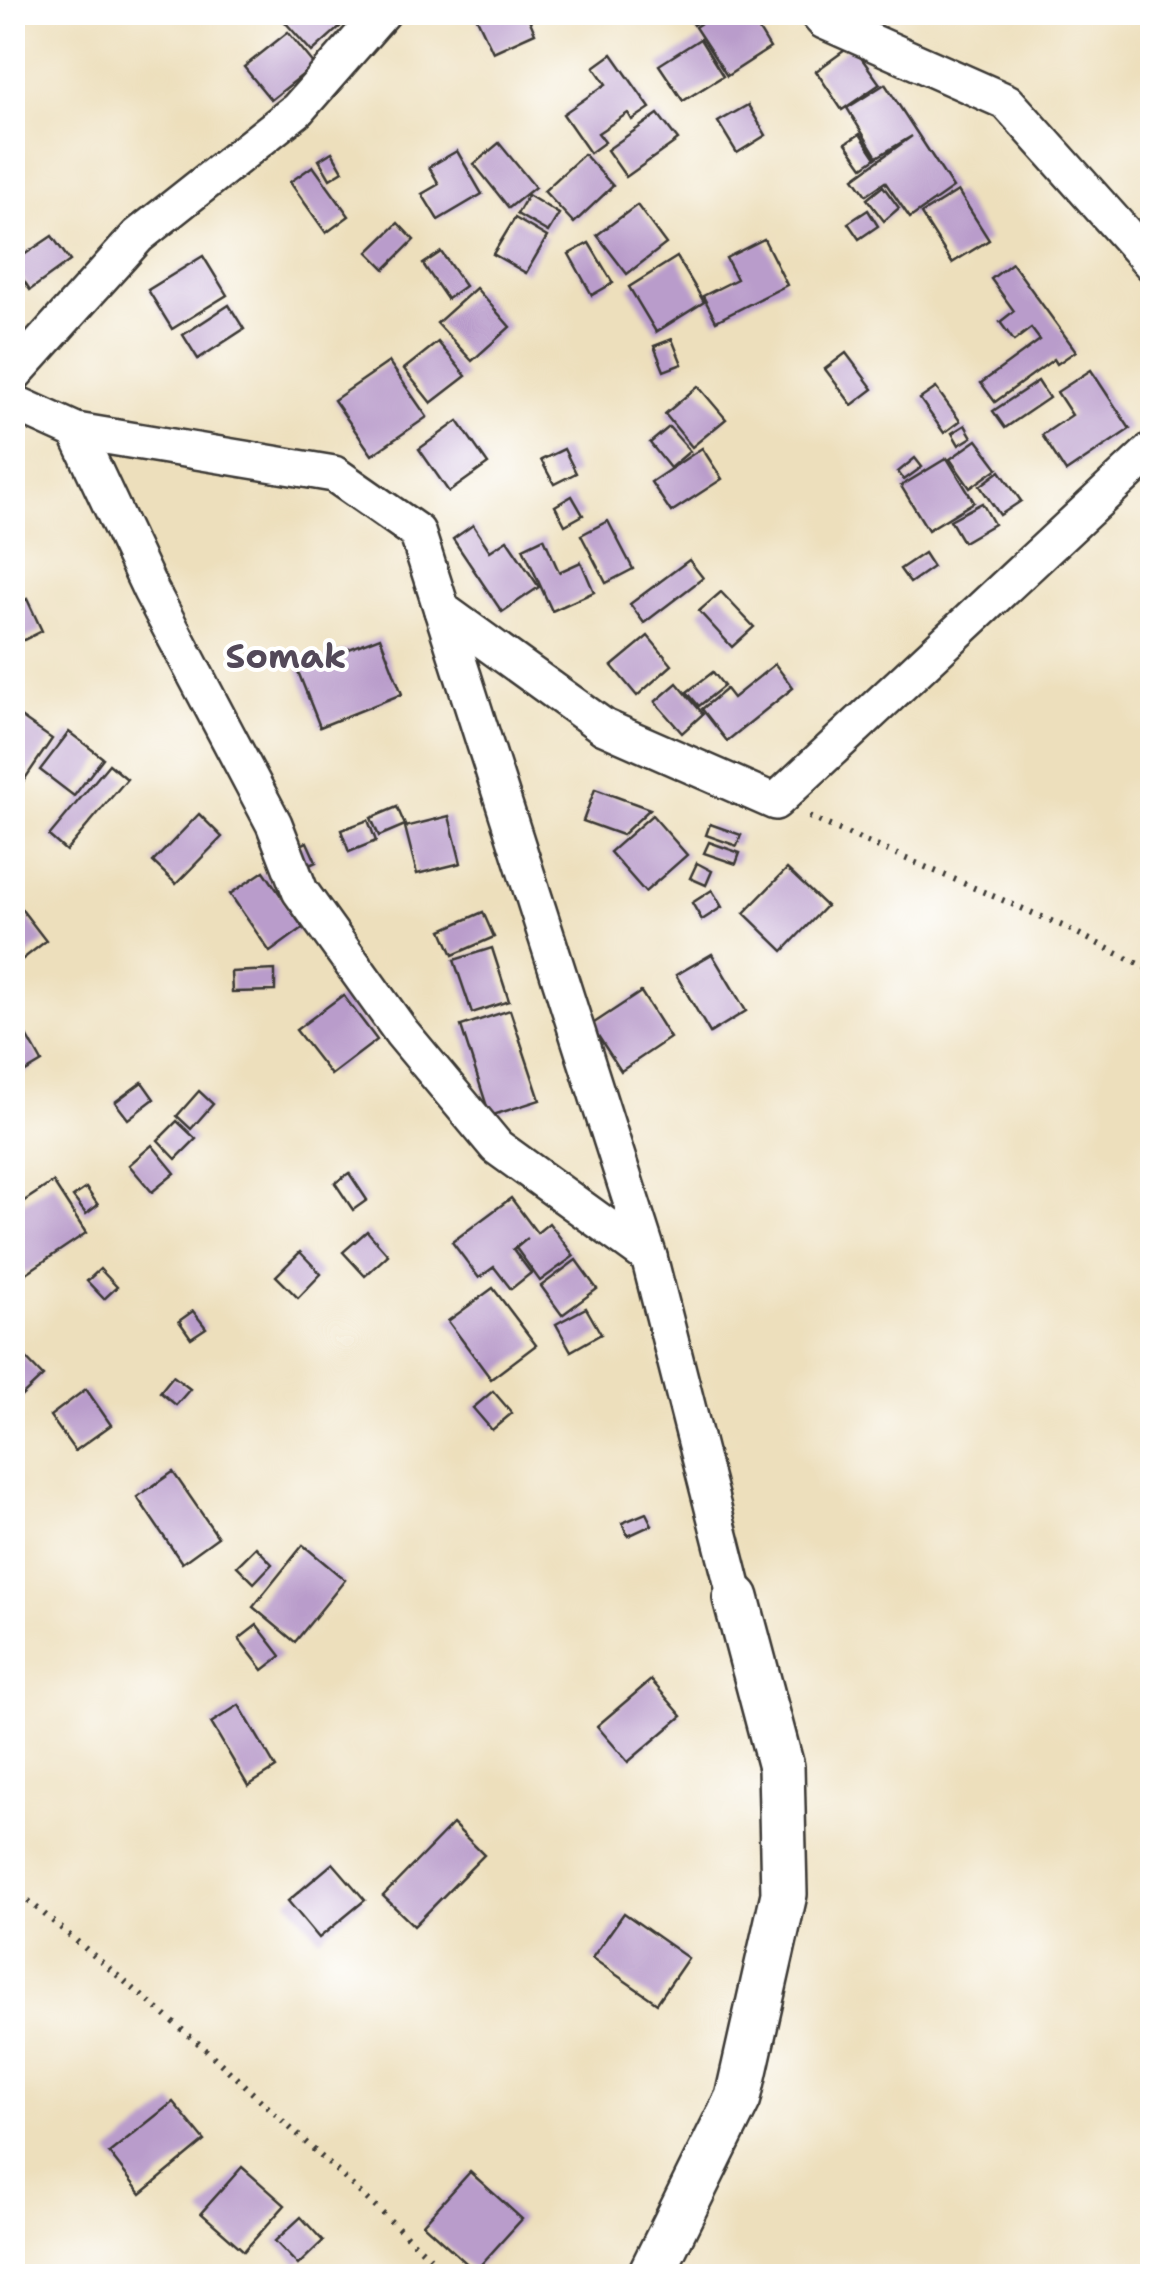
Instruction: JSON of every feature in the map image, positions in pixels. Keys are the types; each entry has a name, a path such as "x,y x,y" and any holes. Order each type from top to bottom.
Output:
{"street":[{"path":"12,376 138,236 297,110 382,12"},
{"path":"816,12 824,21 1007,102 1152,264"},
{"path":"12,402 76,430 334,474 418,532 650,1257 781,1767 784,1894 738,2098 650,2276"},
{"path":"76,430 151,591 274,824 300,891 402,1033 497,1148 650,1257"},
{"path":"442,610 604,727 776,802 1152,450"}],"path":[{"path":"776,802 1063,926 1152,971"},
{"path":"12,1887 204,2048 450,2276"}],"building":[{"path":"276,12 330,12 342,25 312,52"},
{"path":"474,12 526,12 535,33 493,52"},
{"path":"685,12 711,12 693,25"},
{"path":"718,12 748,12 770,48 727,76 695,27"},
{"path":"751,12 771,12 776,19 761,28"},
{"path":"288,32 315,65 271,100 244,67"},
{"path":"700,39 723,76 683,101 659,65"},
{"path":"852,45 880,84 842,110 816,71"},
{"path":"612,54 650,108 632,120 628,113 598,133 605,142 590,153 563,114 606,84 594,67"},
{"path":"885,84 953,188 910,218 885,182 866,195 854,178 912,136 877,157 847,108"},
{"path":"748,105 766,135 737,153 718,122"},
{"path":"658,114 678,140 626,177 607,150"},
{"path":"860,134 876,158 863,167 846,143"},
{"path":"499,143 535,187 509,208 474,164"},
{"path":"457,151 482,194 438,220 422,194 439,184 429,167"},
{"path":"332,152 343,171 330,179 319,160"},
{"path":"584,154 613,186 574,223 544,191"},
{"path":"313,166 349,216 326,233 290,182"},
{"path":"883,186 899,208 884,221 867,199"},
{"path":"958,191 989,240 952,263 921,214"},
{"path":"528,195 559,214 548,232 517,214"},
{"path":"637,205 666,244 627,274 597,235"},
{"path":"868,210 878,226 859,239 848,223"},
{"path":"515,218 547,237 526,273 493,254"},
{"path":"398,223 414,240 385,269 368,252"},
{"path":"52,236 70,261 30,290 12,263"},
{"path":"764,239 787,285 716,321 703,296 737,279 726,258"},
{"path":"589,243 613,283 592,295 569,254"},
{"path":"441,252 465,286 447,299 423,264"},
{"path":"203,256 227,295 172,329 148,290"},
{"path":"677,257 704,302 656,332 629,287"},
{"path":"1012,263 1076,351 1057,364 1054,359 995,402 981,383 1040,340 1031,328 1014,341 1000,322 1014,311 991,279"},
{"path":"476,288 510,327 472,361 437,323"},
{"path":"12,296 22,309 12,317"},
{"path":"229,305 244,329 198,359 183,335"},
{"path":"672,339 682,364 664,371 654,346"},
{"path":"438,342 466,376 431,403 404,369"},
{"path":"846,353 873,389 852,405 825,369"},
{"path":"389,362 427,417 372,455 334,400"},
{"path":"1091,370 1130,429 1066,472 1042,435 1072,415 1057,392"},
{"path":"1038,381 1049,398 1005,428 993,411"},
{"path":"698,386 726,419 692,447 665,414"},
{"path":"936,388 960,421 944,433 920,399"},
{"path":"458,421 488,464 449,492 419,449"},
{"path":"965,425 972,437 959,445 952,433"},
{"path":"669,427 690,451 670,468 650,443"},
{"path":"977,440 998,468 970,488 950,459"},
{"path":"702,448 722,479 671,512 651,482"},
{"path":"564,449 576,473 554,484 541,460"},
{"path":"915,458 922,467 904,480 898,472"},
{"path":"947,458 974,502 928,530 901,486"},
{"path":"1000,471 1021,501 1000,515 980,486"},
{"path":"572,496 583,515 565,525 555,506"},
{"path":"982,503 994,524 963,542 950,520"},
{"path":"608,521 633,569 606,583 581,535"},
{"path":"473,525 490,551 507,540 539,587 502,612 453,539"},
{"path":"544,538 559,572 581,562 594,592 552,611 523,548"},
{"path":"924,553 933,567 910,583 900,569"},
{"path":"689,560 703,578 644,623 630,604"},
{"path":"721,592 754,627 732,647 699,611"},
{"path":"27,599 42,631 12,646 12,606"},
{"path":"648,636 672,665 637,696 612,666"},
{"path":"380,637 402,694 320,727 297,669"},
{"path":"775,664 793,688 727,741 702,709 726,689 733,698"},
{"path":"713,672 724,686 699,706 687,692"},
{"path":"677,683 703,714 682,733 655,702"},
{"path":"12,711 52,739 16,792 12,789"},
{"path":"69,732 103,758 74,796 40,770"},
{"path":"109,764 127,779 66,851 49,836"},
{"path":"595,789 650,809 622,835 583,821"},
{"path":"397,807 405,825 379,836 371,818"},
{"path":"199,814 222,837 176,884 153,862"},
{"path":"652,815 687,855 645,892 610,852"},
{"path":"449,816 461,863 417,874 405,827"},
{"path":"368,820 376,841 349,852 341,830"},
{"path":"710,824 741,835 737,846 706,835"},
{"path":"307,842 316,862 296,871 287,851"},
{"path":"709,842 740,853 736,864 704,853"},
{"path":"697,863 712,871 706,885 690,878"},
{"path":"787,869 826,906 783,951 744,913"},
{"path":"264,871 303,928 270,952 230,894"},
{"path":"712,890 722,907 702,920 692,903"},
{"path":"19,906 46,941 19,962 12,954 12,911"},
{"path":"483,912 494,937 453,955 442,930"},
{"path":"492,948 509,1001 472,1013 454,960"},
{"path":"712,954 746,1011 710,1033 676,975"},
{"path":"275,970 275,991 232,992 231,972"},
{"path":"641,992 670,1038 621,1071 591,1025"},
{"path":"343,995 377,1040 331,1075 296,1030"},
{"path":"510,1010 540,1100 490,1116 461,1026"},
{"path":"28,1037 42,1062 12,1080 12,1046"},
{"path":"142,1082 154,1099 128,1119 115,1102"},
{"path":"199,1091 213,1104 191,1129 177,1116"},
{"path":"177,1121 196,1139 176,1159 158,1140"},
{"path":"152,1145 175,1173 152,1192 129,1165"},
{"path":"349,1173 367,1200 353,1210 335,1183"},
{"path":"53,1182 86,1233 25,1274 12,1255 12,1209"},
{"path":"86,1188 98,1205 86,1214 73,1197"},
{"path":"511,1198 537,1233 549,1223 574,1256 540,1281 516,1248 528,1238 513,1249 531,1273 511,1289 494,1267 479,1278 452,1242"},
{"path":"367,1231 388,1255 365,1276 343,1252"},
{"path":"300,1252 321,1274 298,1298 276,1276"},
{"path":"576,1260 597,1289 562,1315 541,1286"},
{"path":"100,1269 117,1287 104,1299 87,1281"},
{"path":"493,1288 536,1345 491,1379 448,1321"},
{"path":"586,1308 601,1334 571,1351 556,1324"},
{"path":"193,1311 206,1328 191,1338 179,1321"},
{"path":"12,1344 43,1376 12,1405"},
{"path":"173,1376 190,1389 176,1405 160,1392"},
{"path":"86,1389 111,1425 75,1451 50,1416"},
{"path":"493,1391 512,1413 492,1430 473,1408"},
{"path":"173,1472 218,1537 182,1563 137,1497"},
{"path":"646,1513 652,1525 628,1536 622,1523"},
{"path":"303,1545 345,1580 295,1642 253,1607"},
{"path":"256,1547 272,1564 254,1583 237,1566"},
{"path":"257,1625 281,1656 263,1670 239,1639"},
{"path":"651,1680 682,1716 628,1762 597,1726"},
{"path":"239,1705 276,1768 248,1786 211,1723"},
{"path":"453,1824 484,1855 414,1926 383,1896"},
{"path":"333,1863 365,1900 319,1938 288,1901"},
{"path":"624,1913 688,1958 657,2003 592,1958"},
{"path":"173,2102 205,2141 141,2194 109,2153"},
{"path":"242,2167 285,2205 244,2251 201,2213"},
{"path":"470,2172 522,2219 475,2271 423,2224"},
{"path":"301,2217 323,2241 298,2265 275,2241"}],"district":[{"name":"Somak","path":"286,656"}]}
